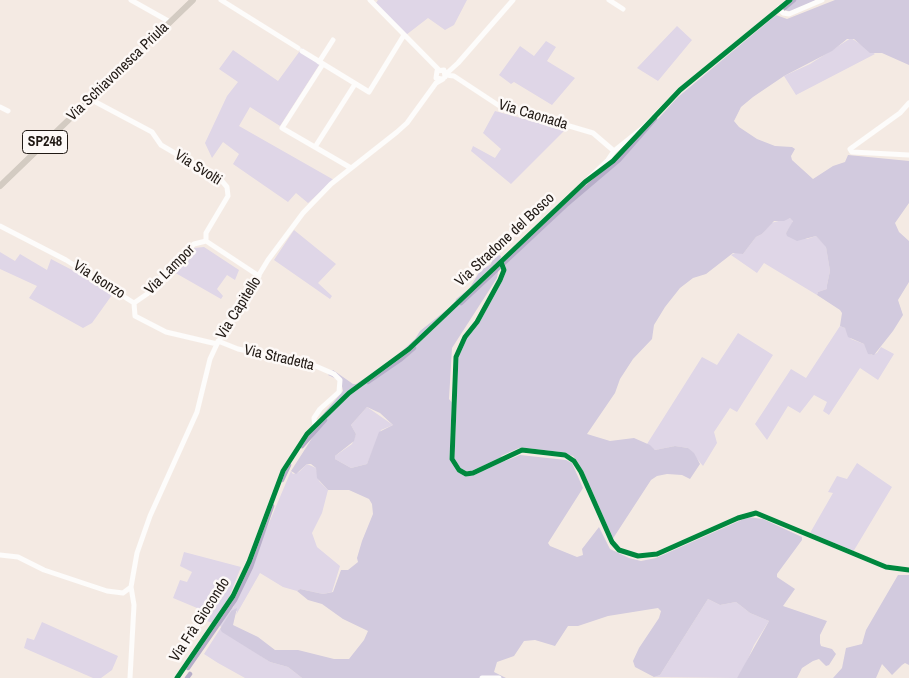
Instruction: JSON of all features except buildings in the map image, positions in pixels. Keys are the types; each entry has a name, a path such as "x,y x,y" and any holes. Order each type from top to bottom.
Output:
{"main road":[{"name":"Via Schiavonesca Priula","path":"0,186 192,0"}],"street":[{"path":"131,0 170,22"},
{"path":"221,0 368,92 404,35"},
{"path":"370,0 433,65 438,74 447,75 513,0"},
{"path":"608,0 623,10"},
{"name":"Via Stradone del Bosco","path":"265,519 283,470 298,445 315,426 349,393 408,349 502,264 608,160 614,151 644,126 695,76 781,10 790,0"},
{"path":"781,10 789,14 822,0"},
{"path":"333,40 282,128 350,168"},
{"name":"Via Caonada","path":"438,74 447,75 498,105 593,133 614,151"},
{"name":"Via Capitello","path":"130,678 134,605 131,588 141,539 197,412 210,360 217,342 285,235 303,213 350,168 407,123 438,74"},
{"path":"315,147 355,84"},
{"name":"Via Svolti","path":"90,99 152,132 161,145 221,180 227,187 228,196 206,232 206,241"},
{"path":"909,103 900,113 850,149 852,152 909,156"},
{"path":"0,107 8,111"},
{"name":"Via Isonzo","path":"0,226 66,260 134,303 135,316 166,332 217,342"},
{"path":"206,241 258,276"},
{"name":"Via Lampor","path":"134,303 148,294 188,249 194,244 206,241"},
{"path":"502,264 500,280 477,322 464,337 456,357 452,459 459,470 466,474 473,473 522,450 569,457 580,472 612,542 619,550 638,556 657,554 738,518 756,513 886,567 909,570"},
{"name":"Via Stradetta","path":"217,342 231,347 319,367 334,374 340,380 340,386 335,397 320,408 314,418 315,426"},
{"name":"Via Frà Giocondo","path":"177,678 233,596 249,562 265,519"},
{"path":"0,555 18,557 44,570 102,589 123,594 131,588"},
{"path":"482,678 499,678"}],"shaded area":[{"path":"378,0 467,0 454,25 445,30 428,18 406,35 376,3"},
{"path":"793,0 816,0 791,12 785,10 783,7"},
{"path":"835,0 909,0 909,65 882,53 870,53 854,39 847,39 832,51 784,76 753,97 741,107 734,121 739,127 757,139 775,146 792,147 795,149 791,156 792,160 813,179 833,166 845,162 848,155 909,161 909,203 895,223 899,232 909,241 909,282 898,300 903,315 893,331 874,355 868,354 864,344 848,337 845,328 840,326 842,313 840,310 817,295 818,292 827,289 830,271 826,247 816,236 797,241 787,236 786,233 793,221 790,218 784,221 774,221 762,234 756,237 743,254 733,253 706,274 693,278 680,288 654,325 652,339 633,359 620,379 615,393 587,434 610,441 634,438 650,445 655,450 675,446 688,448 694,453 700,464 690,479 682,475 667,474 657,476 651,480 612,540 579,464 573,456 559,452 519,448 501,456 505,461 520,455 566,460 572,463 583,488 548,543 550,546 577,557 583,555 582,549 599,527 610,549 629,558 641,561 656,558 748,517 763,519 802,537 802,540 777,574 777,577 795,589 783,606 827,621 820,635 820,643 821,646 832,649 836,654 829,665 826,666 819,659 813,661 802,668 797,678 737,678 769,621 750,613 736,602 720,605 708,599 660,675 654,677 635,667 633,661 639,648 659,618 661,611 658,608 608,616 578,626 568,626 555,646 535,640 524,641 514,656 497,662 494,672 506,678 302,678 288,667 270,662 222,632 220,629 231,611 237,608 233,625 258,637 275,650 298,650 334,659 349,659 364,640 368,631 343,619 322,604 308,600 297,591 300,589 323,594 333,592 341,570 348,570 358,562 357,558 362,541 373,514 372,504 369,499 349,490 328,490 317,478 316,468 311,464 307,464 296,474 291,471 316,432 317,421 343,391 341,381 328,375 333,370 353,384 356,384 392,360 415,339 420,331 455,303 456,299 469,289 480,271 491,264 492,259 499,255 501,256 497,278 452,348 449,399 454,405 458,350 500,285 506,261 586,186 624,156 678,97 776,15 787,19","holes":["367,407 380,413 393,425 379,432 367,464 351,468 335,459 335,456 354,441 356,434 351,425"]},
{"path":"677,26 692,40 658,81 637,68"},
{"path":"851,38 875,54 796,95 784,76 810,64"},
{"path":"546,41 556,47 547,61 575,78 552,105 514,82 511,84 499,75 520,46 534,56"},
{"path":"302,48 321,62 280,126 250,107 239,126 334,180 308,203 296,193 288,202 233,164 239,154 223,142 212,158 205,143 227,96 238,82 219,69 233,50 278,81"},
{"path":"495,111 565,130 511,184 471,151 473,146 495,158 501,149 483,133"},
{"path":"790,218 793,220 792,224 786,233 807,239 816,236 826,246 830,271 827,289 818,292 817,295 764,263 757,273 731,255 737,252 743,254 756,237 762,234 771,223"},
{"path":"294,230 336,264 318,283 332,296 330,299 274,260"},
{"path":"204,247 239,270 235,280 227,275 217,289 223,296 221,299 172,271 194,248"},
{"path":"0,252 15,261 20,254 47,270 51,259 112,295 92,323 83,328 29,298 37,286 0,269"},
{"path":"840,326 845,328 851,339 864,344 871,355 877,353 881,347 894,354 878,380 860,368 829,415 823,411 827,402 814,395 800,413 788,406 767,440 755,424 791,369 806,378"},
{"path":"738,333 773,355 737,412 730,408 714,432 717,443 703,466 688,448 675,446 655,450 647,444 702,357 717,365"},
{"path":"367,407 393,425 381,430 367,464 351,468 335,459 335,456 352,444 356,434 351,425"},
{"path":"857,463 892,487 853,552 810,533 833,493 828,492 837,476 847,479"},
{"path":"307,464 316,468 319,481 328,490 322,513 312,533 317,547 340,566 332,592 323,594 300,589 297,591 283,587 260,573 236,615 237,611 231,611 222,627 207,621 209,613 173,598 180,580 187,582 192,572 180,566 184,552 241,567 226,605 233,608 291,471 293,474 299,472"},
{"path":"898,575 909,575 909,665 905,663 892,675 882,664 876,678 833,678 842,668 846,648 862,644 866,630"},
{"path":"708,599 720,605 736,602 750,613 769,621 754,645 744,668 737,678 654,677 660,675"},
{"path":"42,622 118,656 112,670 101,678 93,678 24,648 27,638 34,640"},
{"path":"220,629 270,662 288,667 302,678 245,678 218,663 204,654"}],"waterway":[{"path":"782,10 794,0"},
{"path":"461,303 566,205 619,160 655,119"},
{"path":"368,382 414,348"},
{"path":"302,446 325,420"},
{"path":"282,480 289,465"},
{"path":"188,668 235,600 251,567 272,506"},
{"path":"187,678 190,674"}],"cycle path":[{"path":"177,678 233,596 249,562 283,471 307,434 349,393 409,349 585,182 613,161 680,90 790,0"},
{"path":"501,262 504,270 500,280 477,322 465,337 456,357 452,459 459,470 466,474 473,473 522,450 565,455 574,461 581,472 612,542 619,550 638,556 657,554 738,518 756,513 886,567 909,570"}]}
